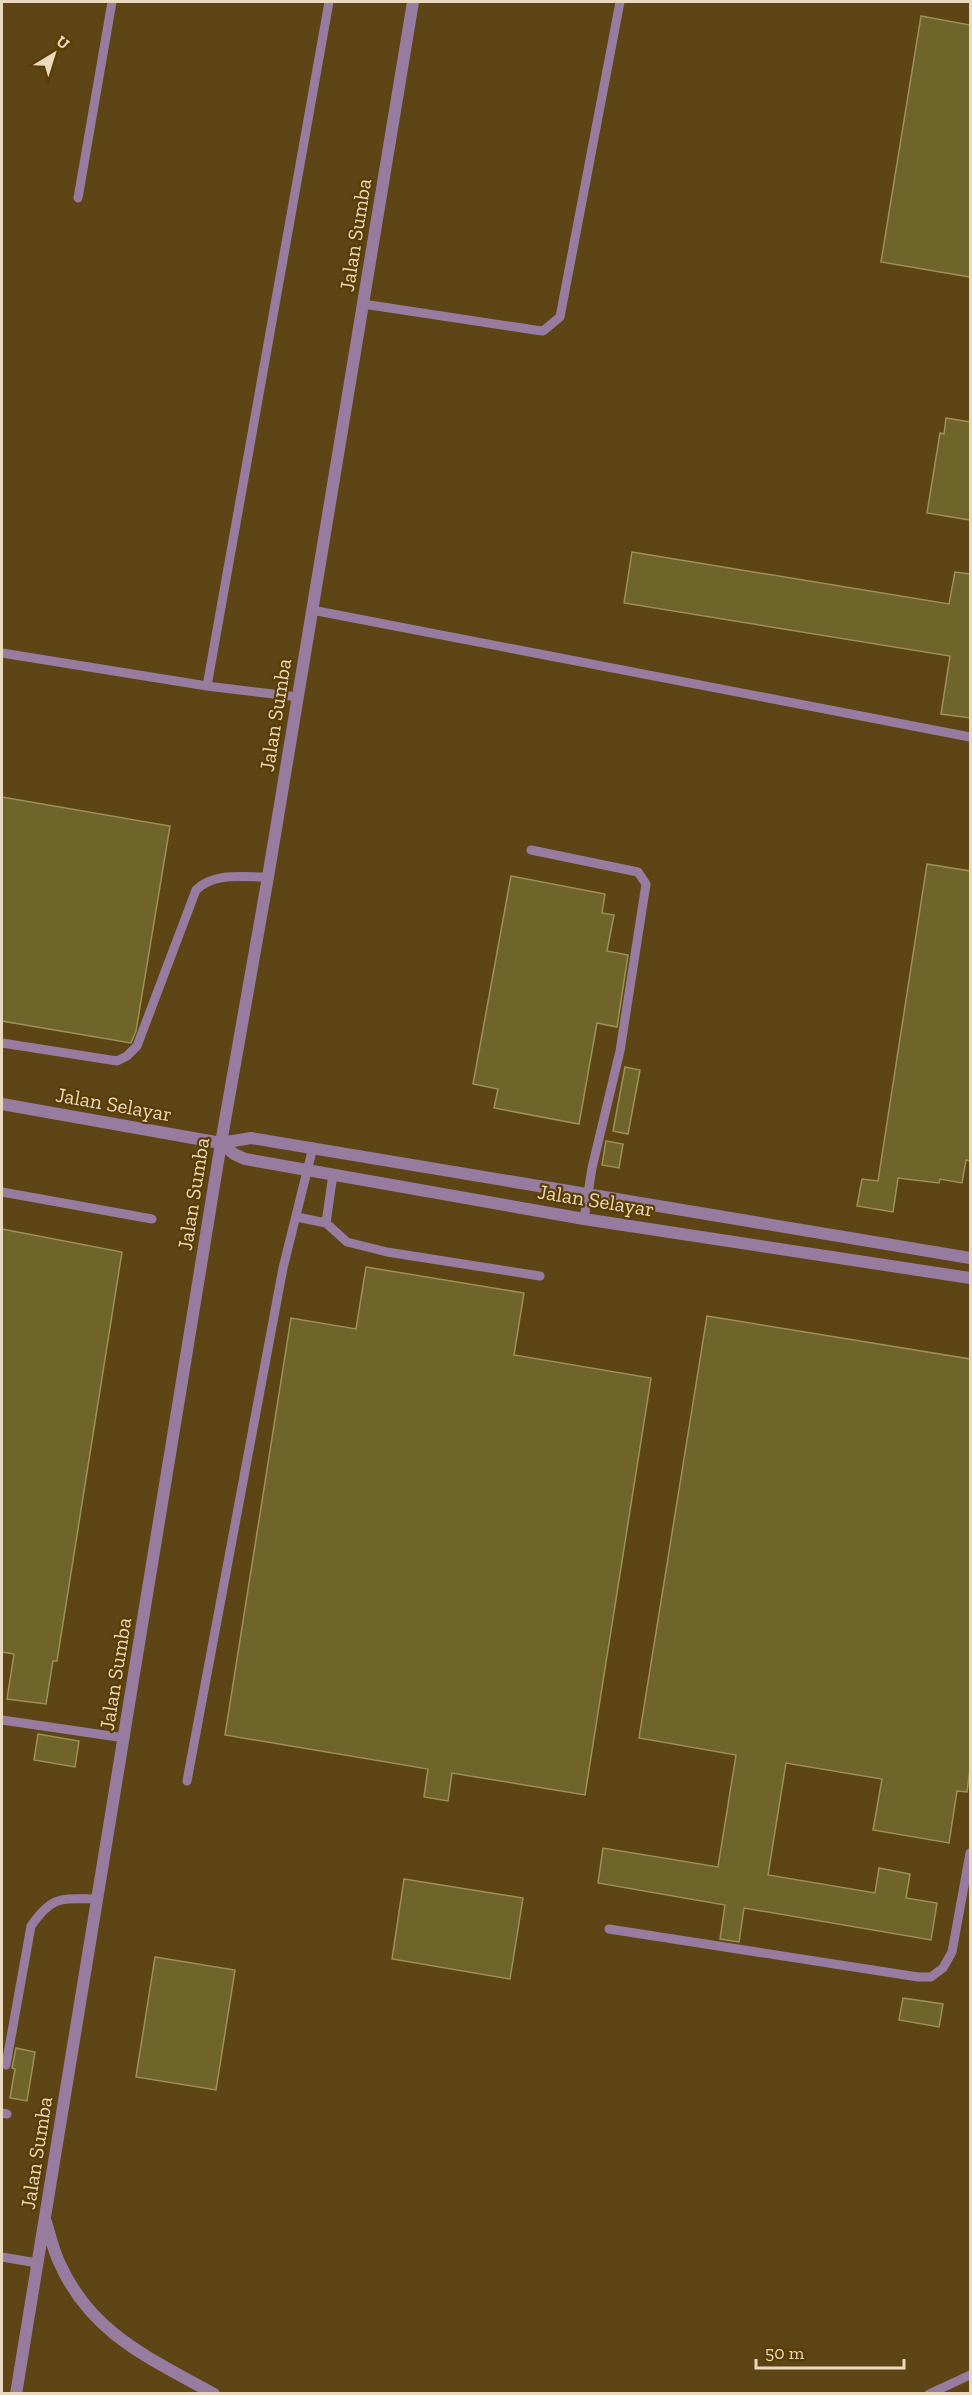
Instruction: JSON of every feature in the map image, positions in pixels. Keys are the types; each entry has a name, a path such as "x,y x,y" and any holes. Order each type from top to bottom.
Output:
{"street":[{"name":"Jalan Sumba","path":"16,2394 221,1143 268,877 414,2"},
{"name":"Jalan Selayar","path":"2,1104 221,1143 251,1138 313,1147 970,1258"},
{"name":"Jalan Selayar","path":"221,1143 234,1154 245,1159 584,1219 970,1278"},
{"path":"722,1239 727,1217"},
{"path":"901,1267 906,1247"},
{"path":"45,2218 58,2261 88,2312 114,2336 214,2394"}],"lane":[{"path":"78,198 112,2"},
{"path":"207,686 329,2"},
{"path":"363,304 543,331 560,317 620,2"},
{"path":"312,610 970,737"},
{"path":"2,653 207,686 298,697"},
{"path":"531,850 638,872 646,884 620,1051 584,1219"},
{"path":"2,1043 117,1060 127,1056 137,1046 150,1017 196,890 203,883 223,877 268,877"},
{"path":"187,1781 282,1268 297,1217 313,1147"},
{"path":"326,1222 333,1174"},
{"path":"2,1192 152,1219"},
{"path":"297,1217 326,1222 347,1242 387,1252 540,1276"},
{"path":"2,1720 125,1738"},
{"path":"609,1929 918,1977 931,1977 942,1968 952,1952 970,1853"},
{"path":"6,2065 32,1926 43,1909 60,1899 98,1899"},
{"path":"2,2257 37,2263"},
{"path":"929,2394 970,2375"}],"shaded area":[{"path":"2,2 970,2 970,2393 2,2393"}],"building":[{"path":"921,16 970,25 970,277 881,262"},
{"path":"946,418 970,422 970,520 927,513 940,433 944,434"},
{"path":"632,552 949,604 955,572 970,574 970,718 941,714 950,656 624,603"},
{"path":"2,797 170,826 136,1031 131,1043 2,1021"},
{"path":"927,864 970,871 970,1161 966,1160 962,1183 940,1179 939,1183 898,1178 893,1212 857,1206 862,1179 878,1181"},
{"path":"511,876 605,894 602,913 614,915 607,951 628,955 617,1027 597,1023 579,1124 494,1108 498,1089 473,1084"},
{"path":"625,1067 640,1070 628,1134 613,1131"},
{"path":"606,1141 623,1144 619,1168 602,1165"},
{"path":"2,1229 122,1252 57,1661 53,1661 46,1704 7,1699 14,1654 2,1652"},
{"path":"366,1267 524,1293 514,1355 651,1378 585,1795 452,1773 448,1801 424,1797 428,1769 225,1735 291,1318 356,1329"},
{"path":"707,1316 970,1359 970,1769 967,1792 957,1791 949,1843 873,1830 882,1779 786,1763 768,1875 875,1893 879,1868 910,1874 906,1898 937,1903 931,1940 744,1908 739,1942 720,1939 725,1905 598,1883 603,1848 718,1867 736,1755 639,1738"},
{"path":"38,1734 79,1741 75,1767 34,1760"},
{"path":"404,1879 523,1898 510,1979 392,1959"},
{"path":"155,1957 235,1970 216,2090 136,2077"},
{"path":"903,1998 943,2004 939,2027 899,2020"},
{"path":"16,2048 35,2052 27,2101 10,2098"}]}
